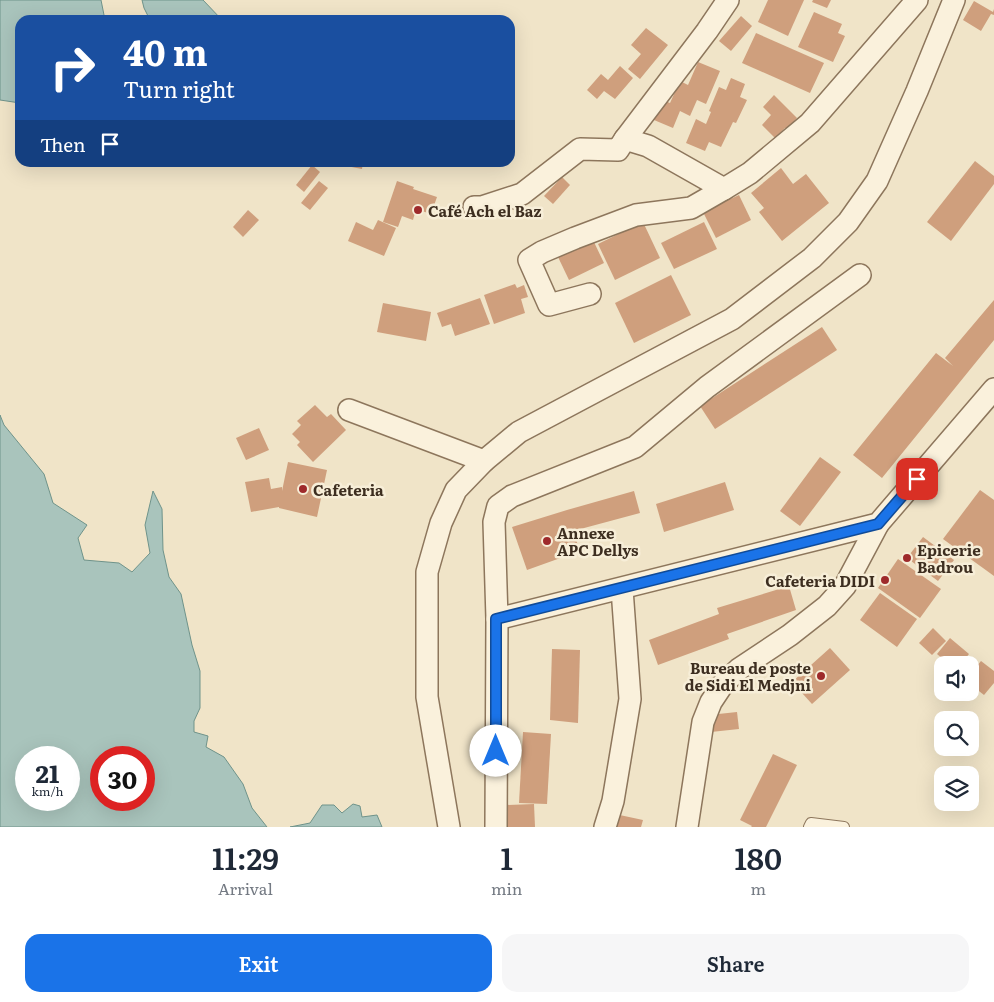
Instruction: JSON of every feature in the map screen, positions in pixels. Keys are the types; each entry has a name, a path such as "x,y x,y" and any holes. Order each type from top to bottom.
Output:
{"street":[{"path":"474,207 482,207 522,194 580,149 618,150 728,0"},
{"path":"590,294 549,305 529,260 542,252 575,238 636,215 691,208 750,173 810,123 917,0"},
{"path":"449,827 426,697 427,572 441,524 456,490 484,461 519,432 732,319 812,258 848,222 877,181 917,91 954,0"},
{"path":"625,139 648,146 724,189"},
{"path":"496,827 494,522 496,511 502,502 512,496 635,447 707,387 860,275"},
{"path":"687,827 703,722 711,702 723,684 739,668 790,635 827,606 844,586 878,524 994,388"},
{"path":"350,410 484,461"},
{"path":"496,619 878,524"},
{"path":"605,827 613,801 630,699 622,589"}],"lane":[{"path":"809,827 811,823 844,827"}],"water":[{"path":"0,0 101,0 104,15 15,15 15,102 0,100"},
{"path":"142,0 203,0 217,15 148,15"},
{"path":"0,415 4,425 44,474 53,503 87,525 78,538 84,560 119,563 132,572 150,553 145,525 153,491 162,509 163,550 169,577 181,594 192,645 200,671 200,708 194,721 194,732 208,736 206,747 224,757 243,784 252,808 267,827 0,827"},
{"path":"353,804 360,806 362,817 377,815 382,827 290,827 310,823 322,805 334,805 342,813"}],"building":[{"path":"768,0 804,0 788,36 758,22"},
{"path":"813,0 831,0 827,8 812,2"},
{"path":"974,1 993,12 994,9 994,15 991,14 981,31 963,20"},
{"path":"814,12 842,24 838,33 845,36 833,62 798,47"},
{"path":"741,16 752,26 731,51 719,41"},
{"path":"646,28 668,45 640,79 628,69 641,54 631,45"},
{"path":"756,33 824,63 810,93 742,63"},
{"path":"698,62 720,71 706,104 697,100 690,116 680,111 673,128 654,120 663,100 670,103 680,81 688,85"},
{"path":"620,66 633,78 615,99 604,91 597,99 587,90 601,74 608,80"},
{"path":"731,78 745,84 740,97 747,100 736,123 733,122 721,147 709,142 705,151 686,143 696,119 706,124 719,87 726,90"},
{"path":"774,95 797,118 775,138 762,125 771,115 763,107"},
{"path":"975,161 994,176 994,184 951,241 927,222"},
{"path":"310,167 314,167 320,172 304,192 296,185"},
{"path":"781,168 793,184 806,174 829,203 782,241 759,212 764,208 751,193"},
{"path":"562,177 570,185 553,204 544,196"},
{"path":"319,181 328,188 310,210 301,203"},
{"path":"397,181 437,197 431,214 416,209 413,220 402,216 398,227 383,222"},
{"path":"739,195 751,220 716,238 703,212"},
{"path":"248,210 259,220 243,237 233,227"},
{"path":"378,220 396,228 384,256 348,241 356,222 373,230"},
{"path":"643,222 660,258 615,280 598,244"},
{"path":"704,222 717,249 674,269 661,243"},
{"path":"593,240 604,263 569,280 558,257"},
{"path":"671,275 691,315 634,343 615,303"},
{"path":"515,284 517,288 524,285 528,297 521,299 525,313 494,324 484,295"},
{"path":"480,298 490,324 455,336 451,324 442,327 437,313"},
{"path":"994,300 994,340 882,478 853,455 936,353 953,366 945,358"},
{"path":"383,303 431,312 426,341 377,332"},
{"path":"822,327 837,350 715,429 700,406"},
{"path":"315,405 327,417 331,414 346,430 313,462 297,445 300,442 292,434 301,425 297,421"},
{"path":"259,428 269,450 246,460 236,438"},
{"path":"820,457 841,472 800,526 780,511"},
{"name":"Cafeteria","path":"288,462 327,470 317,517 279,507 251,512 245,482 269,478 271,489 282,487 282,491"},
{"path":"725,482 734,510 664,532 656,504"},
{"path":"980,490 994,500 994,576 943,539"},
{"name":"Annexe APC Dellys","path":"634,491 640,513 573,531 580,551 527,570 512,527"},
{"path":"923,537 954,560 938,581 907,558"},
{"path":"898,559 941,589 920,618 878,588"},
{"path":"789,586 796,610 727,634 729,639 658,665 649,640 719,614 717,608"},
{"path":"880,593 917,619 897,647 860,620"},
{"path":"933,628 946,641 932,655 919,643"},
{"path":"950,638 969,654 967,656 939,656 937,654"},
{"name":"Bureau de poste de Sidi El Medjni","path":"830,648 850,670 812,704 792,682"},
{"path":"552,649 580,650 578,723 550,720"},
{"path":"981,661 994,671 994,683 984,695 979,691 979,663"},
{"path":"737,712 739,729 711,732 709,715"},
{"path":"523,732 551,734 547,804 519,803"},
{"path":"773,754 797,765 766,827 751,827 740,820"},
{"path":"534,804 535,827 506,827 506,805"},
{"path":"615,814 643,820 641,827 612,827"}],"place":[{"name":"Café Ach el Baz","path":"418,210"},
{"name":"Cafeteria","path":"303,489"},
{"name":"Annexe APC Dellys","path":"547,541"},
{"name":"Epicerie Badrou","path":"907,558"},
{"name":"Cafeteria DIDI","path":"885,580"},
{"name":"Bureau de poste de Sidi El Medjni","path":"821,676"}],"route":[{"path":"496,751 496,619 878,524 917,479"}]}
